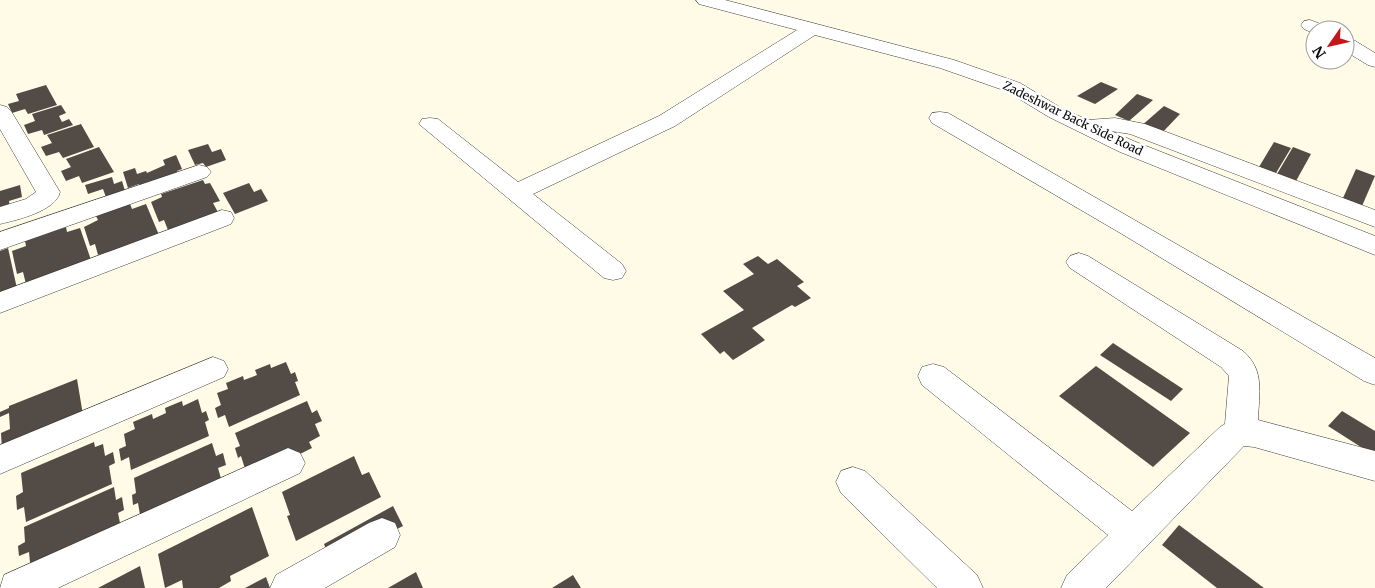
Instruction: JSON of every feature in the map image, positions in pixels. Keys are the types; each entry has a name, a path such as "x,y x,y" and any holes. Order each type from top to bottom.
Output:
{"street":[{"name":"Zadeshwar Back Side Road","path":"705,0 947,64 1013,87 1056,112 1128,147 1375,246"},
{"path":"515,193 667,121 811,28"},
{"path":"1355,49 1375,61"},
{"path":"940,118 1131,228 1375,373"},
{"path":"0,216 35,204 47,196 48,192 3,121"},
{"path":"1085,127 1104,123 1137,129 1375,219"},
{"path":"430,124 613,271"},
{"path":"0,241 199,172"},
{"path":"0,303 222,218"},
{"path":"1079,262 1232,359 1241,368 1244,376 1241,432"},
{"path":"0,460 213,369"},
{"path":"933,376 1134,534"},
{"path":"1080,588 1231,437 1241,432 1254,433 1375,466"},
{"path":"17,588 288,463"},
{"path":"853,482 964,588"},
{"path":"289,588 382,535"}],"building":[{"path":"1101,82 1118,89 1095,104 1077,96"},
{"path":"46,85 57,105 28,114 25,109 12,113 8,104 19,101 16,94"},
{"path":"1137,94 1153,100 1129,121 1115,115"},
{"path":"61,105 66,113 59,116 62,122 69,119 73,125 44,135 42,130 28,134 24,125 35,121 32,114"},
{"path":"1164,106 1180,114 1159,136 1140,127"},
{"path":"81,124 94,147 63,158 59,152 46,156 41,147 52,143 47,135"},
{"path":"1274,142 1291,148 1276,173 1259,167"},
{"path":"208,144 212,152 221,149 226,160 206,167 203,163 195,165 188,150"},
{"path":"99,147 114,172 82,183 79,176 66,181 61,171 71,167 66,159"},
{"path":"1293,147 1311,154 1296,181 1277,174"},
{"path":"176,155 182,169 177,171 179,177 141,190 139,184 128,188 123,172 135,168 137,174 146,171 147,173 165,165 163,160"},
{"path":"1356,169 1375,176 1362,206 1343,198"},
{"path":"112,177 114,184 122,181 126,194 107,200 103,189 88,194 85,185"},
{"path":"203,180 205,184 210,183 220,201 213,203 220,216 168,230 164,220 159,222 151,202 162,197 161,194"},
{"path":"249,183 254,192 261,189 268,201 235,214 223,193"},
{"path":"20,185 22,197 9,201 10,208 0,211 0,191"},
{"path":"130,204 132,209 146,204 159,235 110,258 108,252 98,255 95,244 90,246 84,227 98,220 96,216"},
{"path":"66,227 67,232 80,228 91,260 26,284 23,272 17,274 12,251 26,246 25,241"},
{"path":"8,248 18,293 0,300 0,251"},
{"path":"758,256 768,264 777,259 804,282 797,286 811,298 795,307 792,305 752,328 765,340 733,360 724,351 720,354 701,334 744,310 723,291 754,274 743,264"},
{"path":"1113,343 1183,389 1171,401 1100,355"},
{"path":"286,362 291,374 295,372 298,381 295,382 300,395 229,427 225,415 218,418 215,408 221,405 217,393 228,389 226,383 243,376 244,380 257,375 255,370 270,364 271,368"},
{"path":"1096,366 1190,433 1153,467 1059,396"},
{"path":"77,379 84,421 2,450 1,433 10,429 9,413 0,417 0,412 9,408 9,406"},
{"path":"198,399 202,413 206,411 209,420 205,422 209,436 131,470 129,457 121,461 119,449 126,446 124,434 135,429 133,422 152,414 153,419 166,413 165,408 182,401 183,406"},
{"path":"307,401 312,413 317,410 322,421 315,424 320,436 309,442 312,448 294,457 246,472 241,456 238,458 235,448 240,446 235,433"},
{"path":"1342,411 1375,431 1375,456 1328,426"},
{"path":"94,442 95,447 103,444 105,456 113,452 115,463 109,466 112,484 26,522 24,507 17,510 16,496 23,492 21,473"},
{"path":"212,443 216,456 223,453 226,465 218,468 222,482 141,521 138,503 133,505 132,495 136,493 134,478"},
{"path":"354,456 362,475 369,472 381,497 296,541 287,516 290,515 282,492"},
{"path":"114,487 116,500 122,497 124,510 118,513 121,528 31,573 29,552 19,556 18,546 25,542 24,527"},
{"path":"393,506 403,526 395,530 392,541 395,547 354,571 332,564 324,544"},
{"path":"252,507 269,556 230,576 231,581 219,588 183,588 182,580 165,588 158,554"},
{"path":"1179,525 1264,588 1217,588 1162,545"},
{"path":"140,566 145,588 98,588"},
{"path":"416,572 423,588 388,588"},
{"path":"573,575 581,588 552,588"},
{"path":"266,577 270,588 245,588"}]}
